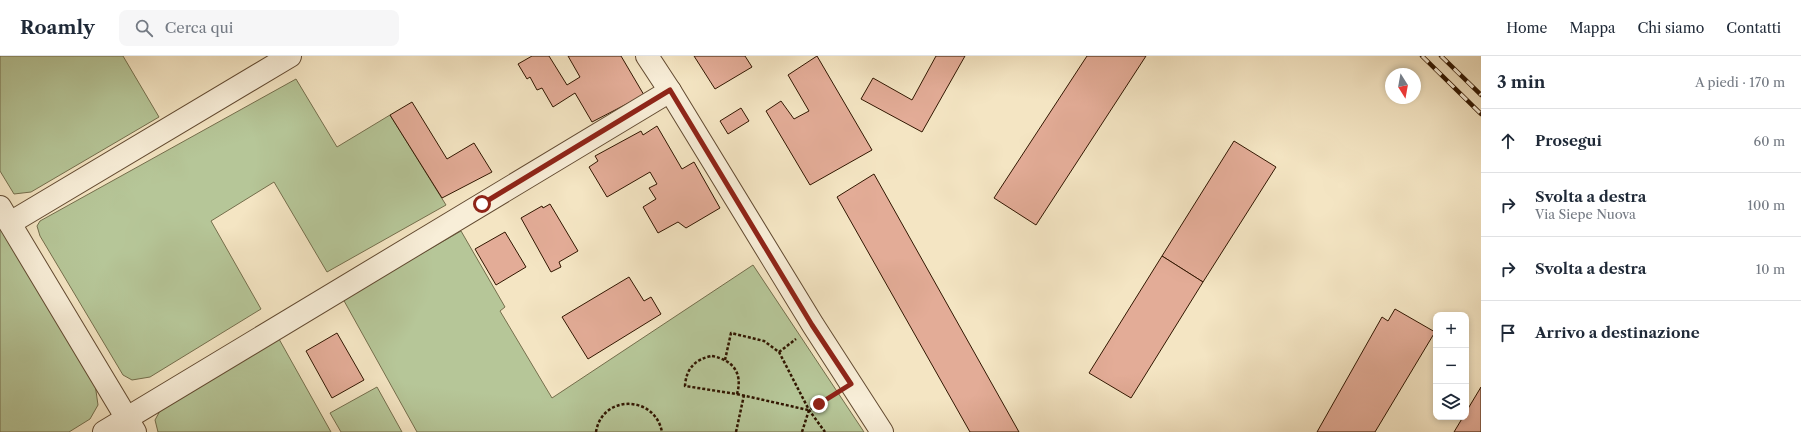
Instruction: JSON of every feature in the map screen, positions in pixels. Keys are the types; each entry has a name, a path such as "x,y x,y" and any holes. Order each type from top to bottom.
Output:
{"street":[{"path":"131,425 5,215 290,56"},
{"path":"648,56 812,325 882,432"},
{"path":"104,432 131,425 670,90"}],"path":[{"path":"725,360 730,333 764,341 779,352 808,410 826,432"},
{"path":"737,394 739,385 735,368 725,360 712,356 703,358 695,362 689,369 685,386 737,394 744,395 808,410"},
{"path":"802,432 808,410 851,384"},
{"path":"736,432 744,395"},
{"path":"596,432 600,419 608,411 618,405 630,403 651,411 658,420 662,432"}],"green space":[{"path":"0,56 123,56 159,117 31,192 14,194 0,171"},
{"path":"296,79 337,147 390,115 446,205 327,272 274,182 211,221 261,309 150,377 132,380 123,375 40,236 37,226 40,221"},
{"path":"0,227 95,384 98,405 90,419 69,432 0,432"},
{"path":"461,231 505,307 500,311 552,398 753,265 864,432 417,432 343,299"},
{"path":"279,339 331,432 158,432 155,420 161,409"},
{"path":"377,387 402,432 341,432 330,413"}],"building":[{"path":"532,56 549,56 567,85 580,77 568,56 621,56 644,95 592,122 575,93 553,107 542,88 537,90 530,77 527,79 518,64"},
{"path":"694,56 745,56 752,67 715,89"},
{"path":"817,56 872,150 810,185 766,111 781,101 794,119 809,111 788,75"},
{"path":"936,56 965,56 922,132 861,99 873,78 912,100"},
{"path":"1087,56 1146,56 1036,225 994,198"},
{"path":"412,102 447,159 474,143 492,172 442,198 390,115"},
{"path":"741,108 749,121 728,134 720,121"},
{"path":"657,126 682,169 694,162 720,208 686,228 678,222 658,233 643,207 656,199 649,188 657,184 650,172 607,197 589,167 598,161 595,156 641,131 643,135"},
{"path":"1234,141 1276,167 1203,282 1162,256"},
{"path":"874,174 1019,432 970,432 837,197"},
{"path":"550,204 578,251 559,262 561,267 551,272 521,218 542,206 543,208"},
{"path":"505,232 526,267 496,285 475,249"},
{"path":"1162,256 1203,282 1131,398 1089,373"},
{"path":"629,277 644,301 651,297 661,314 588,359 562,317"},
{"path":"1395,309 1433,331 1433,335 1375,432 1317,432 1382,317 1388,321"},
{"path":"337,333 364,380 332,398 306,351"},
{"path":"1481,387 1481,432 1454,432 1461,420 1469,420 1469,407"}],"railway":[{"path":"1422,56 1481,114"},
{"path":"1441,56 1481,95"}],"route":[{"path":"482,204 670,90 812,325 851,384 819,404"}]}
